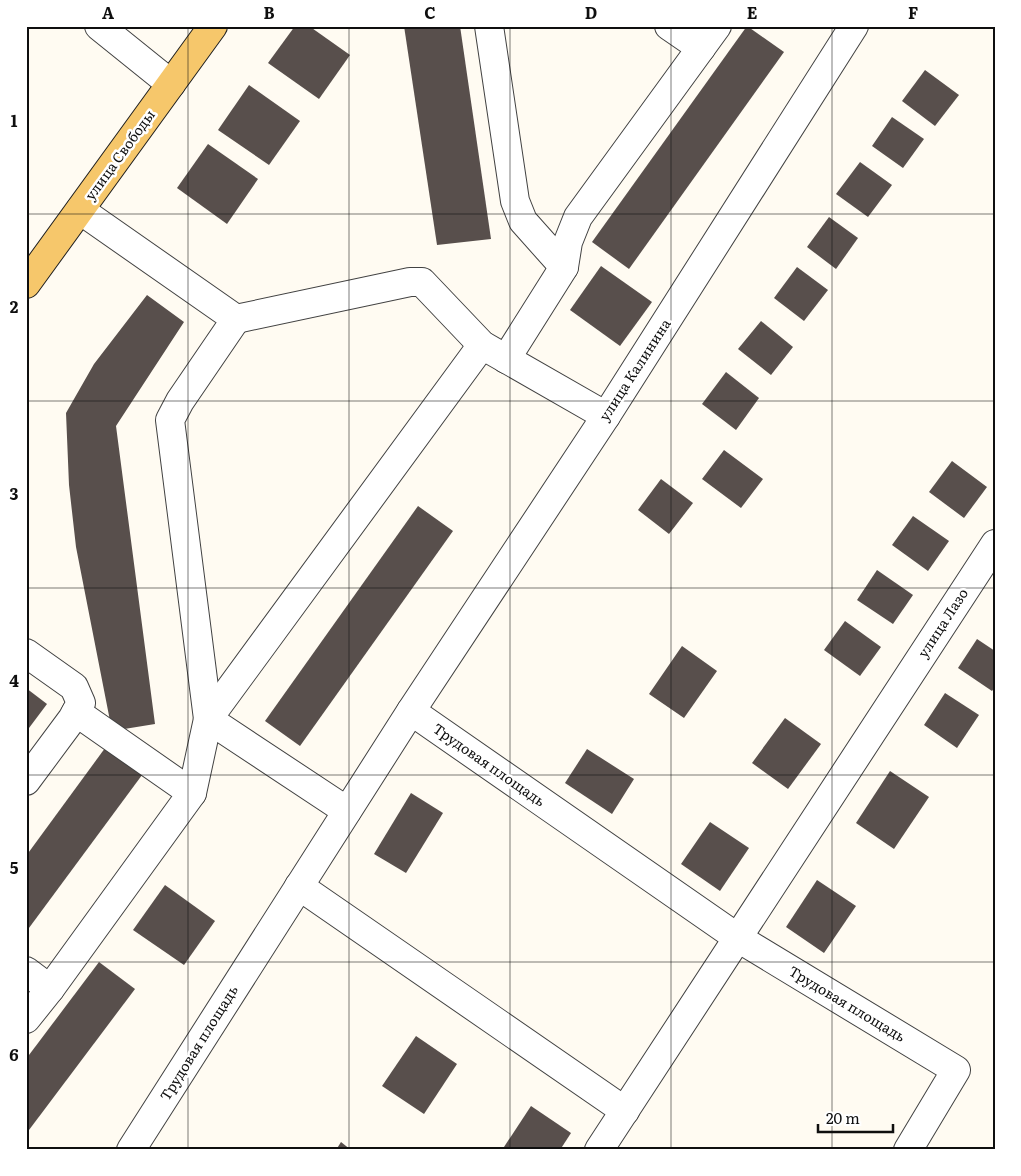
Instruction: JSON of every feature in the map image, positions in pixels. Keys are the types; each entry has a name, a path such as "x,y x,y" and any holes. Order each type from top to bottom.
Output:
{"main road":[{"name":"улица Свободы","path":"26,284 213,26"}],"street":[{"path":"99,26 171,84"},
{"path":"489,26 515,201 523,221 564,267"},
{"path":"669,26 701,48"},
{"path":"506,359 564,267 568,242 578,217 717,26"},
{"name":"улица Калинина","path":"411,711 606,416 854,26"},
{"path":"80,210 236,319"},
{"path":"26,1020 192,793 208,719 170,420 180,401 236,319 410,282 422,282 482,345 606,416"},
{"path":"208,719 482,345"},
{"name":"улица Лазо","path":"738,938 995,544"},
{"path":"26,653 74,687 81,703 26,781"},
{"name":"Трудовая площадь","path":"131,1150 411,711 738,938 956,1070 908,1150"},
{"path":"76,712 192,793"},
{"path":"208,719 347,811"},
{"path":"299,886 625,1111"},
{"path":"599,1150 738,938"},
{"path":"26,971 50,989"}],"building":[{"path":"295,26 309,26 350,55 319,99 268,63"},
{"path":"404,26 460,26 491,239 437,245"},
{"path":"747,26 784,52 629,269 592,242"},
{"path":"925,70 959,95 935,126 902,101"},
{"path":"249,85 300,121 269,165 218,130"},
{"path":"892,117 924,139 903,168 872,146"},
{"path":"208,144 258,179 227,224 177,188"},
{"path":"860,162 892,185 868,217 836,194"},
{"path":"829,217 858,238 836,269 807,247"},
{"path":"601,266 652,302 620,346 570,310"},
{"path":"797,267 828,290 804,321 774,298"},
{"path":"147,295 184,322 116,426 155,724 112,731 76,547 69,485 66,413 94,364"},
{"path":"761,321 793,347 771,375 738,349"},
{"path":"726,372 759,398 736,430 702,404"},
{"path":"724,450 763,479 741,508 702,479"},
{"path":"952,461 987,487 964,518 929,492"},
{"path":"661,479 693,503 669,534 638,510"},
{"path":"418,506 453,531 300,746 265,721"},
{"path":"913,516 949,541 928,571 892,545"},
{"path":"877,570 913,595 893,624 857,600"},
{"path":"845,621 881,647 860,676 824,650"},
{"path":"977,639 995,651 995,687 992,691 958,668"},
{"path":"682,646 717,671 684,718 649,694"},
{"path":"26,688 47,704 26,732"},
{"path":"945,693 979,715 957,748 924,725"},
{"path":"785,718 821,744 788,789 752,763"},
{"path":"108,744 145,771 26,932 26,856"},
{"path":"587,749 634,779 612,814 565,783"},
{"path":"890,771 929,797 894,849 856,823"},
{"path":"411,793 443,813 406,873 374,854"},
{"path":"710,822 749,848 720,891 681,864"},
{"path":"817,880 856,906 824,953 786,927"},
{"path":"165,885 215,921 184,965 133,930"},
{"path":"99,962 135,989 26,1134 26,1059"},
{"path":"416,1036 457,1064 424,1114 382,1086"},
{"path":"531,1106 571,1133 560,1150 502,1150"},
{"path":"341,1142 351,1150 336,1150"}]}
